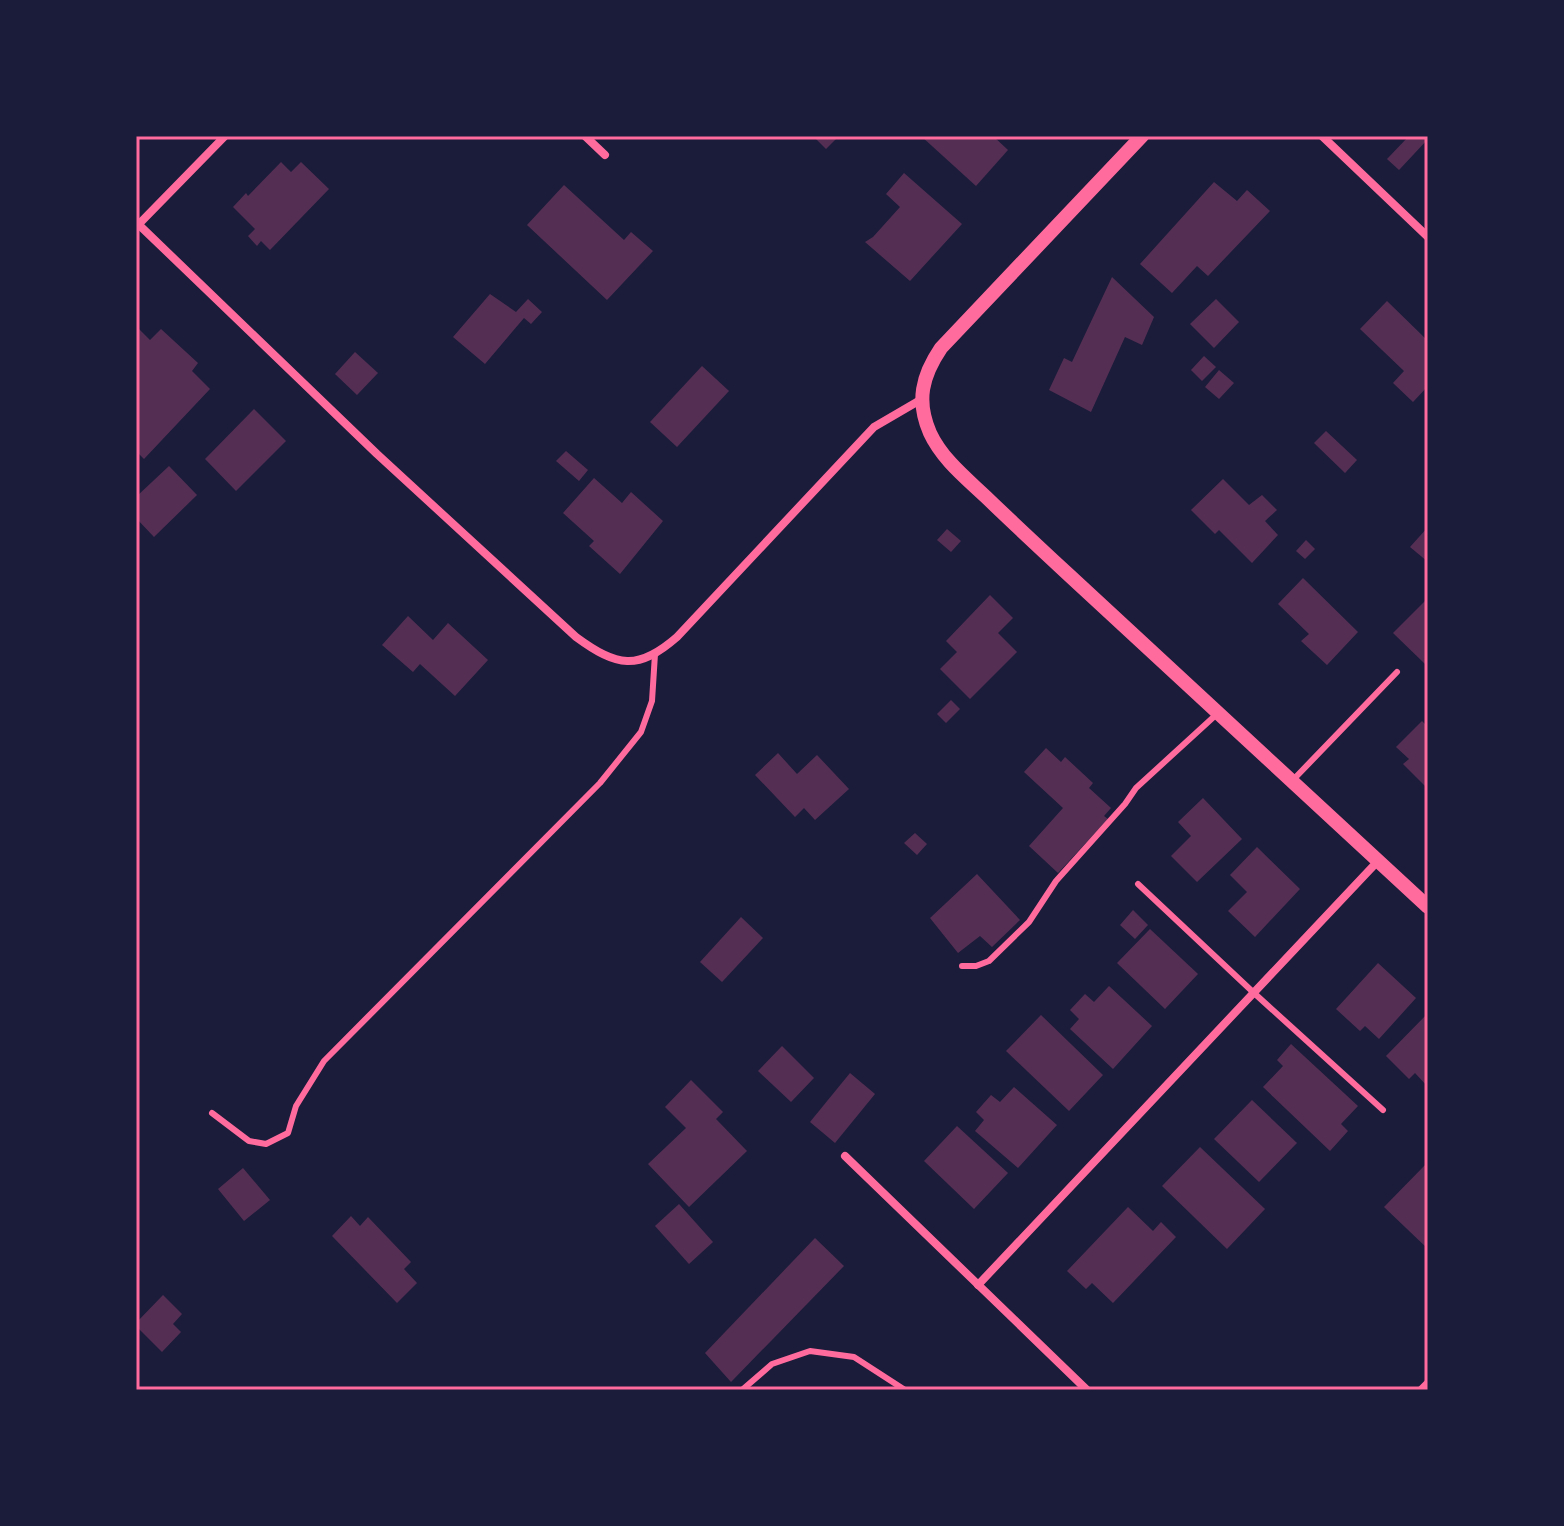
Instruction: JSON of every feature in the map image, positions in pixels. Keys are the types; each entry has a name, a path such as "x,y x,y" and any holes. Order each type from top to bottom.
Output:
{"street":[{"path":"225,136 138,223 377,454 576,637 603,655 638,662 655,654 677,637 874,427 922,399"},
{"path":"585,136 605,155"},
{"path":"1142,136 941,348 923,386 923,409 930,433 944,456 959,471 1428,907"},
{"path":"1322,136 1428,237"},
{"path":"978,1285 1378,861"},
{"path":"845,1156 1087,1390"},
{"path":"1421,1390 1428,1383"}],"lane":[{"path":"212,1113 249,1141 266,1144 288,1133 296,1106 324,1061 600,783 641,732 652,701 655,654"},
{"path":"1292,781 1397,672"},
{"path":"962,966 976,966 989,961 1029,922 1056,881 1136,788 1218,713"},
{"path":"1138,884 1383,1110"},
{"path":"742,1390 772,1364 810,1351 854,1357 905,1390"}],"building":[{"path":"813,136 839,136 826,149"},
{"path":"921,136 993,136 1008,150 976,186"},
{"path":"1409,136 1428,136 1428,139 1399,170 1387,159"},
{"path":"281,162 291,172 301,162 329,189 270,250 261,241 257,246 248,236 255,229 233,207"},
{"path":"904,173 962,224 910,281 865,242 900,207 886,194"},
{"path":"1214,182 1237,201 1247,190 1270,211 1208,276 1197,266 1172,293 1140,264"},
{"path":"564,185 624,240 631,232 653,251 607,300 527,225"},
{"path":"1112,277 1154,317 1142,345 1125,337 1091,412 1049,390 1064,358 1072,362"},
{"path":"490,294 516,312 528,299 542,312 531,324 524,318 485,364 453,337"},
{"path":"1216,299 1239,322 1214,348 1190,324"},
{"path":"1387,301 1428,341 1428,386 1413,402 1393,383 1404,371 1360,329"},
{"path":"138,328 150,340 161,329 198,363 192,371 210,389 144,459 136,451"},
{"path":"355,352 378,373 357,395 335,374"},
{"path":"1204,356 1216,367 1202,381 1191,370"},
{"path":"702,366 729,391 677,447 650,422"},
{"path":"1219,370 1234,383 1219,399 1205,387"},
{"path":"254,409 286,441 236,491 205,459"},
{"path":"1326,431 1357,460 1345,473 1314,443"},
{"path":"566,451 588,470 579,481 556,461"},
{"path":"169,466 197,495 154,537 136,518 136,497"},
{"path":"594,478 622,503 631,492 663,521 620,574 589,546 594,541 563,513"},
{"path":"1223,479 1249,505 1262,495 1277,510 1265,521 1278,535 1252,563 1219,530 1215,534 1191,510"},
{"path":"1428,527 1428,562 1410,547"},
{"path":"947,529 961,541 951,552 937,540"},
{"path":"1306,540 1315,549 1305,559 1296,551"},
{"path":"1303,578 1358,632 1327,665 1301,641 1309,634 1278,604"},
{"path":"990,595 1013,618 998,633 1017,652 970,699 940,669 957,652 946,641"},
{"path":"1428,598 1428,661 1425,664 1393,633"},
{"path":"408,616 433,640 448,623 488,660 455,696 420,664 413,672 382,645"},
{"path":"951,700 960,709 946,723 937,714"},
{"path":"1422,721 1428,727 1428,789 1403,764 1409,759 1396,747"},
{"path":"1046,748 1061,762 1065,757 1093,783 1089,788 1111,808 1104,816 1108,819 1058,873 1029,846 1063,808 1024,772"},
{"path":"778,753 797,774 817,755 849,789 815,820 804,808 795,817 755,775"},
{"path":"1203,798 1242,839 1197,882 1171,856 1191,836 1178,822"},
{"path":"915,833 927,844 917,855 904,843"},
{"path":"1257,847 1300,889 1255,937 1228,911 1247,892 1230,875"},
{"path":"977,874 1020,920 992,947 980,936 958,953 930,918"},
{"path":"1133,910 1148,925 1135,939 1120,925"},
{"path":"741,917 763,938 722,982 700,962"},
{"path":"1150,929 1198,974 1165,1009 1117,963"},
{"path":"1378,963 1416,998 1379,1039 1365,1026 1360,1031 1336,1009"},
{"path":"1109,986 1152,1026 1113,1069 1070,1029 1079,1019 1070,1010 1085,994 1094,1002"},
{"path":"1428,1013 1428,1087 1415,1073 1409,1079 1386,1056"},
{"path":"1041,1015 1103,1075 1069,1111 1006,1051"},
{"path":"1291,1044 1358,1106 1341,1124 1348,1131 1330,1151 1263,1087 1283,1066 1277,1060"},
{"path":"782,1046 814,1078 791,1102 758,1071"},
{"path":"850,1073 875,1094 835,1143 810,1122"},
{"path":"691,1080 723,1112 716,1119 747,1151 689,1207 648,1164 686,1128 665,1107"},
{"path":"1014,1087 1057,1125 1018,1168 975,1131 984,1120 976,1112 991,1095 1000,1102"},
{"path":"1252,1100 1297,1143 1259,1182 1214,1139"},
{"path":"957,1126 1008,1173 974,1209 924,1161"},
{"path":"1200,1147 1265,1209 1227,1249 1162,1186"},
{"path":"1428,1162 1428,1249 1384,1207"},
{"path":"243,1168 270,1200 244,1221 218,1189"},
{"path":"679,1204 713,1242 689,1264 655,1226"},
{"path":"1128,1207 1153,1231 1161,1222 1176,1237 1113,1303 1092,1283 1086,1289 1067,1271"},
{"path":"351,1216 360,1226 368,1217 411,1262 404,1269 417,1283 397,1303 332,1236"},
{"path":"815,1238 844,1266 731,1382 705,1353"},
{"path":"163,1295 182,1314 173,1324 181,1332 162,1352 136,1323"}]}
